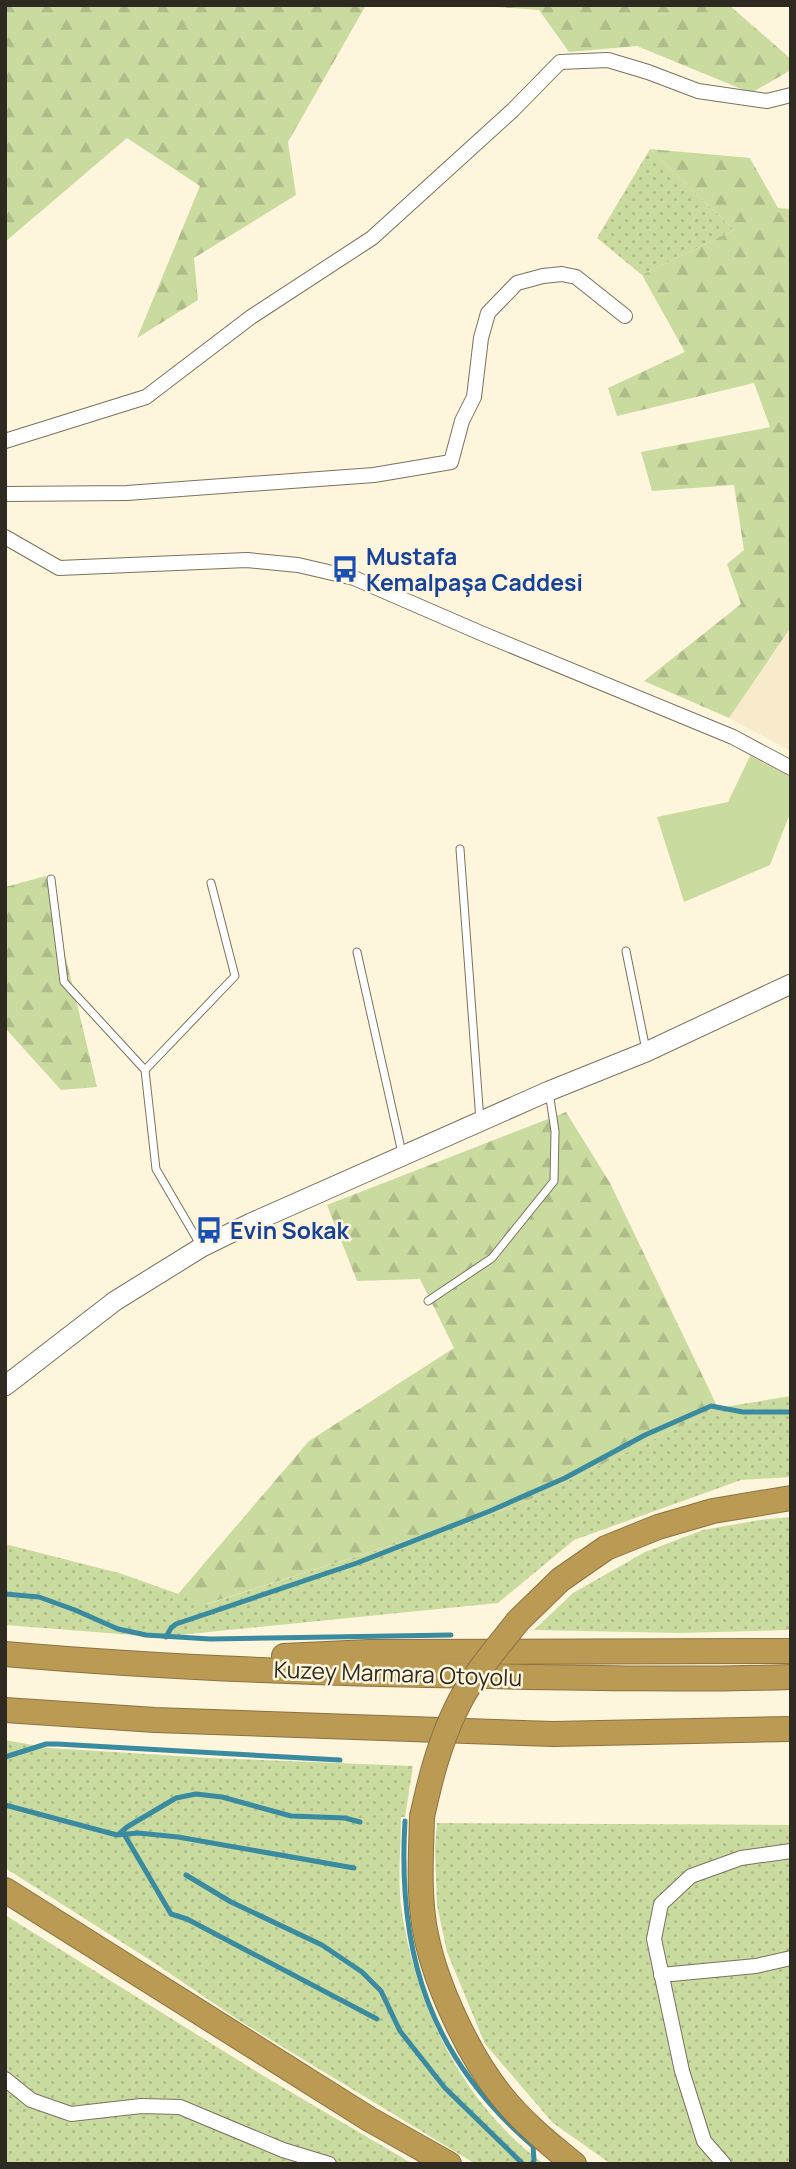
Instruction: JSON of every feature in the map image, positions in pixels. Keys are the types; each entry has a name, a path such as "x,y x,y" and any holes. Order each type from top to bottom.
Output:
{"highway":[{"path":"574,2164 541,2136 500,2094 471,2050 448,2003 426,1935 420,1875 422,1817 440,1746 457,1707 485,1661 518,1621 560,1580 606,1548 657,1527 713,1511 791,1498"},
{"path":"107,1663 369,1653 791,1651"},
{"name":"Kuzey Marmara Otoyolu","path":"5,1654 107,1663 373,1674 699,1679 791,1676"},
{"path":"5,1710 155,1720 553,1734 791,1729"},
{"path":"5,1890 369,2119 449,2164"}],"main road":[{"path":"5,1386 114,1301 202,1247 549,1091 646,1052 791,984"}],"street":[{"path":"5,441 146,397 251,317 372,238 513,110 560,62 608,60 698,91 767,101 791,95"},
{"path":"5,494 140,492 374,475 451,462 462,421 474,397 481,338 488,313 517,283 562,274 576,277 625,316"},
{"path":"5,537 59,568 247,560 298,565 354,578 482,634 733,737 791,768"},
{"path":"724,2164 704,2141 682,2071 654,1940 661,1904 691,1876 741,1858 791,1851"},
{"path":"661,1975 756,1966 791,1958"},
{"path":"5,2079 31,2100 71,2114 141,2106 180,2107 283,2150 329,2164"}],"lane":[{"path":"460,849 480,1122"},
{"path":"51,879 64,982 145,1070 156,1169 202,1247"},
{"path":"145,1070 235,976 211,883"},
{"path":"626,951 646,1052"},
{"path":"356,952 403,1156"},
{"path":"428,1301 492,1258 554,1181 555,1131 549,1091"}],"shaded area":[{"path":"791,627 791,751 729,718"}],"green space":[{"path":"5,5 366,5 288,142 296,195 194,258 198,300 137,338 200,186 127,138 5,242"},
{"path":"469,5 729,5 791,59 791,70 751,93 637,46 569,52 539,10"},
{"path":"650,149 734,230 642,275 597,238"},
{"path":"650,149 750,158 778,208 791,209 791,627 729,718 644,681 741,604 727,564 744,550 734,485 652,491 641,452 770,427 754,383 617,416 608,388 685,352 642,275 734,230"},
{"path":"750,756 791,777 791,811 770,865 684,902 657,817 728,802"},
{"path":"46,876 97,1087 61,1090 5,1028 5,887"},
{"path":"566,1112 610,1183 718,1408 518,1505 206,1604 178,1594 309,1441 454,1348 420,1279 357,1281 327,1205"},
{"path":"791,1396 791,1477 741,1480 574,1540 498,1603 159,1637 5,1625 5,1544 119,1573 207,1604 518,1505 718,1408"},
{"path":"791,1517 791,1630 680,1633 534,1630 573,1593 645,1552 703,1530"},
{"path":"5,1740 49,1748 413,1766 405,1817 401,1817 400,1889 409,1949 419,1985 432,2019 468,2084 490,2114 516,2141 544,2164 474,2163 240,2021 5,1868"},
{"path":"437,1823 791,1825 791,2164 611,2164 553,2123 485,2044 447,1952 437,1905"},
{"path":"5,1915 262,2075 413,2164 5,2164"}],"waterway":[{"path":"166,1637 176,1624 357,1563 490,1511 565,1478 645,1435 711,1406 743,1412 791,1412"},
{"path":"5,1594 39,1597 118,1629 146,1635 210,1639 451,1635"},
{"path":"5,1757 46,1744 57,1744 340,1760"},
{"path":"119,1834 176,1798 196,1794 222,1797 291,1816 345,1818 360,1822"},
{"path":"5,1805 117,1835 138,1833 178,1837 354,1868"},
{"path":"405,1821 407,1916 415,1959 427,2000 445,2040 468,2077 498,2112 533,2146 532,2164"},
{"path":"124,1834 171,1914 187,1919 377,2019"},
{"path":"186,1875 231,1902 322,1945 362,1972 381,1991 400,2031 445,2088 523,2164"}],"place":[{"name":"Mustafa Kemalpaşa Caddesi","path":"345,569"},
{"name":"Evin Sokak","path":"209,1230"}]}
